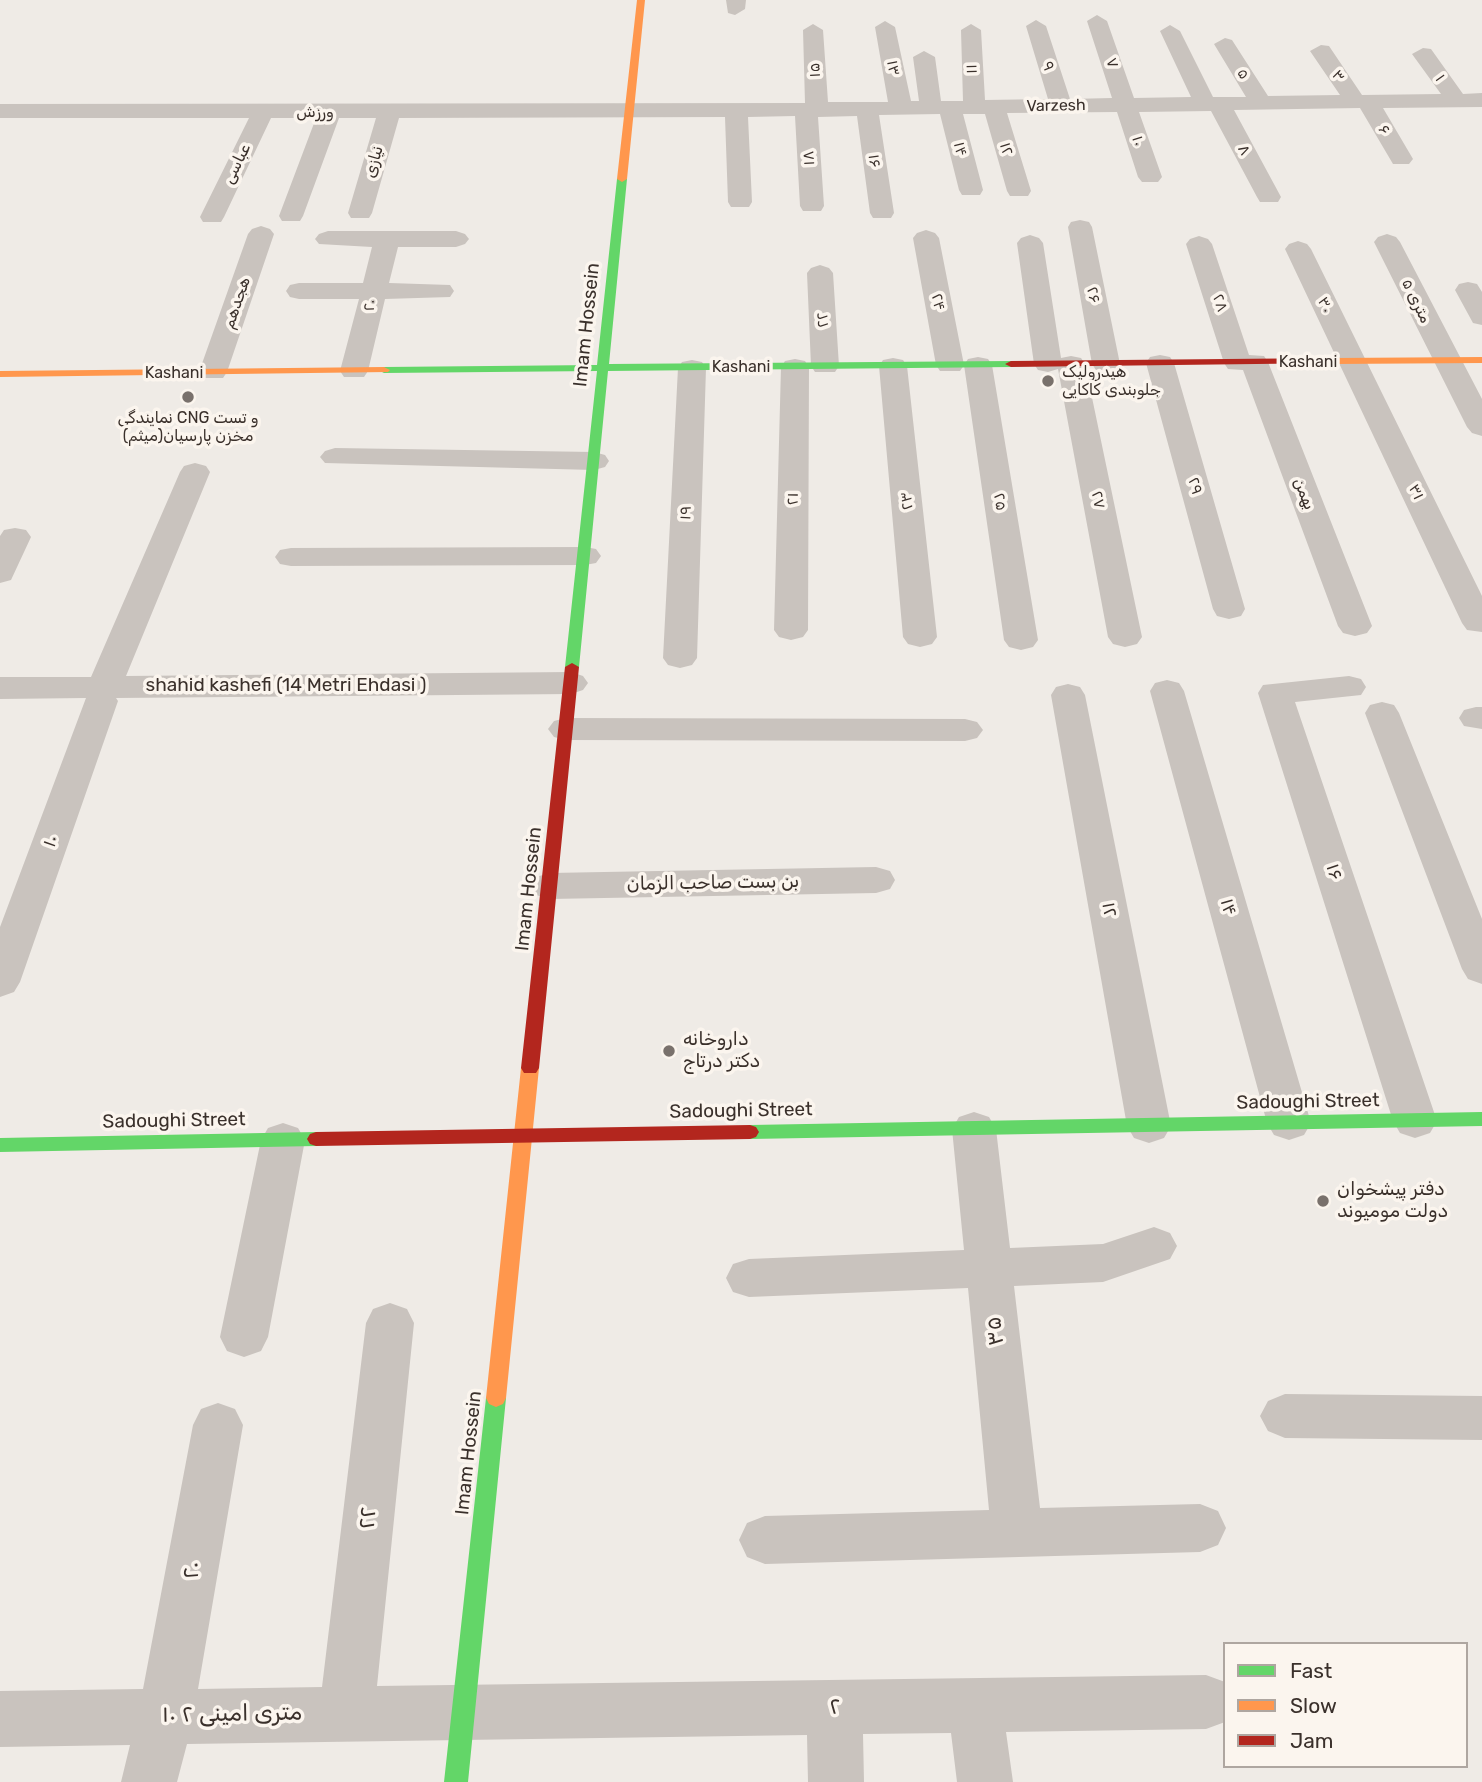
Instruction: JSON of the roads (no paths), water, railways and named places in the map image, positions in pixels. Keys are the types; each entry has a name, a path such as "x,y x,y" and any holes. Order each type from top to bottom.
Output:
{"street":[{"name":"Imam Hossein","path":"456,1782 641,0"},
{"name":"۷","path":"1097,21 1127,105"},
{"name":"۹","path":"1036,26 1061,106"},
{"name":"۱۳","path":"885,27 901,108"},
{"name":"۱۵","path":"811,110 813,30"},
{"name":"۱۱","path":"962,108 971,30"},
{"name":"۸","path":"1170,31 1269,197"},
{"name":"۵","path":"1225,44 1261,103"},
{"name":"۳","path":"1321,51 1362,102"},
{"name":"۱","path":"1423,54 1473,105"},
{"path":"924,57 962,108"},
{"name":"Varzesh","path":"630,112 1362,102 1473,105"},
{"name":"۶","path":"1362,102 1401,159"},
{"name":"۱۰","path":"1127,105 1150,177"},
{"name":"۱۴","path":"962,108 971,190"},
{"name":"۱۲","path":"962,108 1019,191"},
{"name":"۱۶","path":"867,109 882,213"},
{"name":"۱۸","path":"811,110 812,206"},
{"name":"ورزش","path":"0,111 630,112"},
{"name":"عباسی","path":"212,217 262,111"},
{"path":"736,111 740,202"},
{"path":"290,216 330,112"},
{"name":"نیازی","path":"360,213 389,112"},
{"name":"۲۶","path":"1080,227 1106,364"},
{"name":"هجدهم","path":"213,372 261,234"},
{"name":"۲۴","path":"926,238 964,365"},
{"path":"328,239 456,239"},
{"name":"۲۰","path":"354,371 387,239"},
{"name":"۵ متری","path":"1388,242 1445,361 1482,427"},
{"name":"۲۷","path":"1030,243 1125,637"},
{"name":"۲۸","path":"1199,244 1246,363"},
{"name":"۳۰","path":"1298,248 1352,362"},
{"name":"۲۲","path":"810,367 820,273"},
{"path":"1468,290 1482,317"},
{"path":"299,291 441,291"},
{"name":"Kashani","path":"0,374 1482,360"},
{"name":"۳۱","path":"1352,362 1479,623"},
{"name":"۲۹","path":"1160,363 1229,609"},
{"name":"بهمن","path":"1246,363 1355,626"},
{"name":"۲۵","path":"964,365 1021,640"},
{"name":"۲۳","path":"893,366 920,637"},
{"name":"۲۱","path":"791,630 810,367"},
{"name":"۱۹","path":"680,658 692,368"},
{"path":"335,457 594,461"},
{"name":"۱۰","path":"0,982 103,694 195,472"},
{"path":"0,573 15,537"},
{"path":"291,557 584,556"},
{"name":"shahid kashefi (14 Metri Ehdasi )","path":"0,688 103,694 571,684"},
{"name":"۱۶","path":"1349,687 1275,692 1415,1121"},
{"name":"۱۴","path":"1167,691 1289,1123"},
{"name":"۱۲","path":"1068,695 1149,1126"},
{"path":"1382,713 1482,969"},
{"path":"566,729 965,730"},
{"name":"بن بست صاحب الزمان","path":"550,886 876,880"},
{"name":"Sadoughi Street","path":"1,1148 283,1140 1482,1119"},
{"name":"۳۵","path":"974,1129 1017,1533"},
{"path":"244,1337 283,1140"},
{"path":"749,1278 1103,1263 1154,1245"},
{"name":"۲۲","path":"347,1713 390,1322"},
{"path":"1285,1416 1482,1418"},
{"name":"۲۰","path":"166,1716 218,1425"},
{"path":"765,1540 1200,1528"},
{"name":"۲","path":"463,1711 1206,1702"},
{"path":"975,1705 985,1782"},
{"path":"834,1707 836,1782"},
{"name":"۱۰ متری امینی ۲","path":"0,1719 463,1711"},
{"path":"149,1782 166,1716"}],"place":[{"name":"هیدرولیک جلوبندی کاکایی","path":"1048,381"},
{"name":"نمایندگی CNG و تست مخزن پارسیان(میثم)","path":"188,397"},
{"name":"داروخانه دکتر درتاج","path":"669,1051"},
{"name":"دفتر پیشخوان دولت مومیوند","path":"1323,1201"}]}
